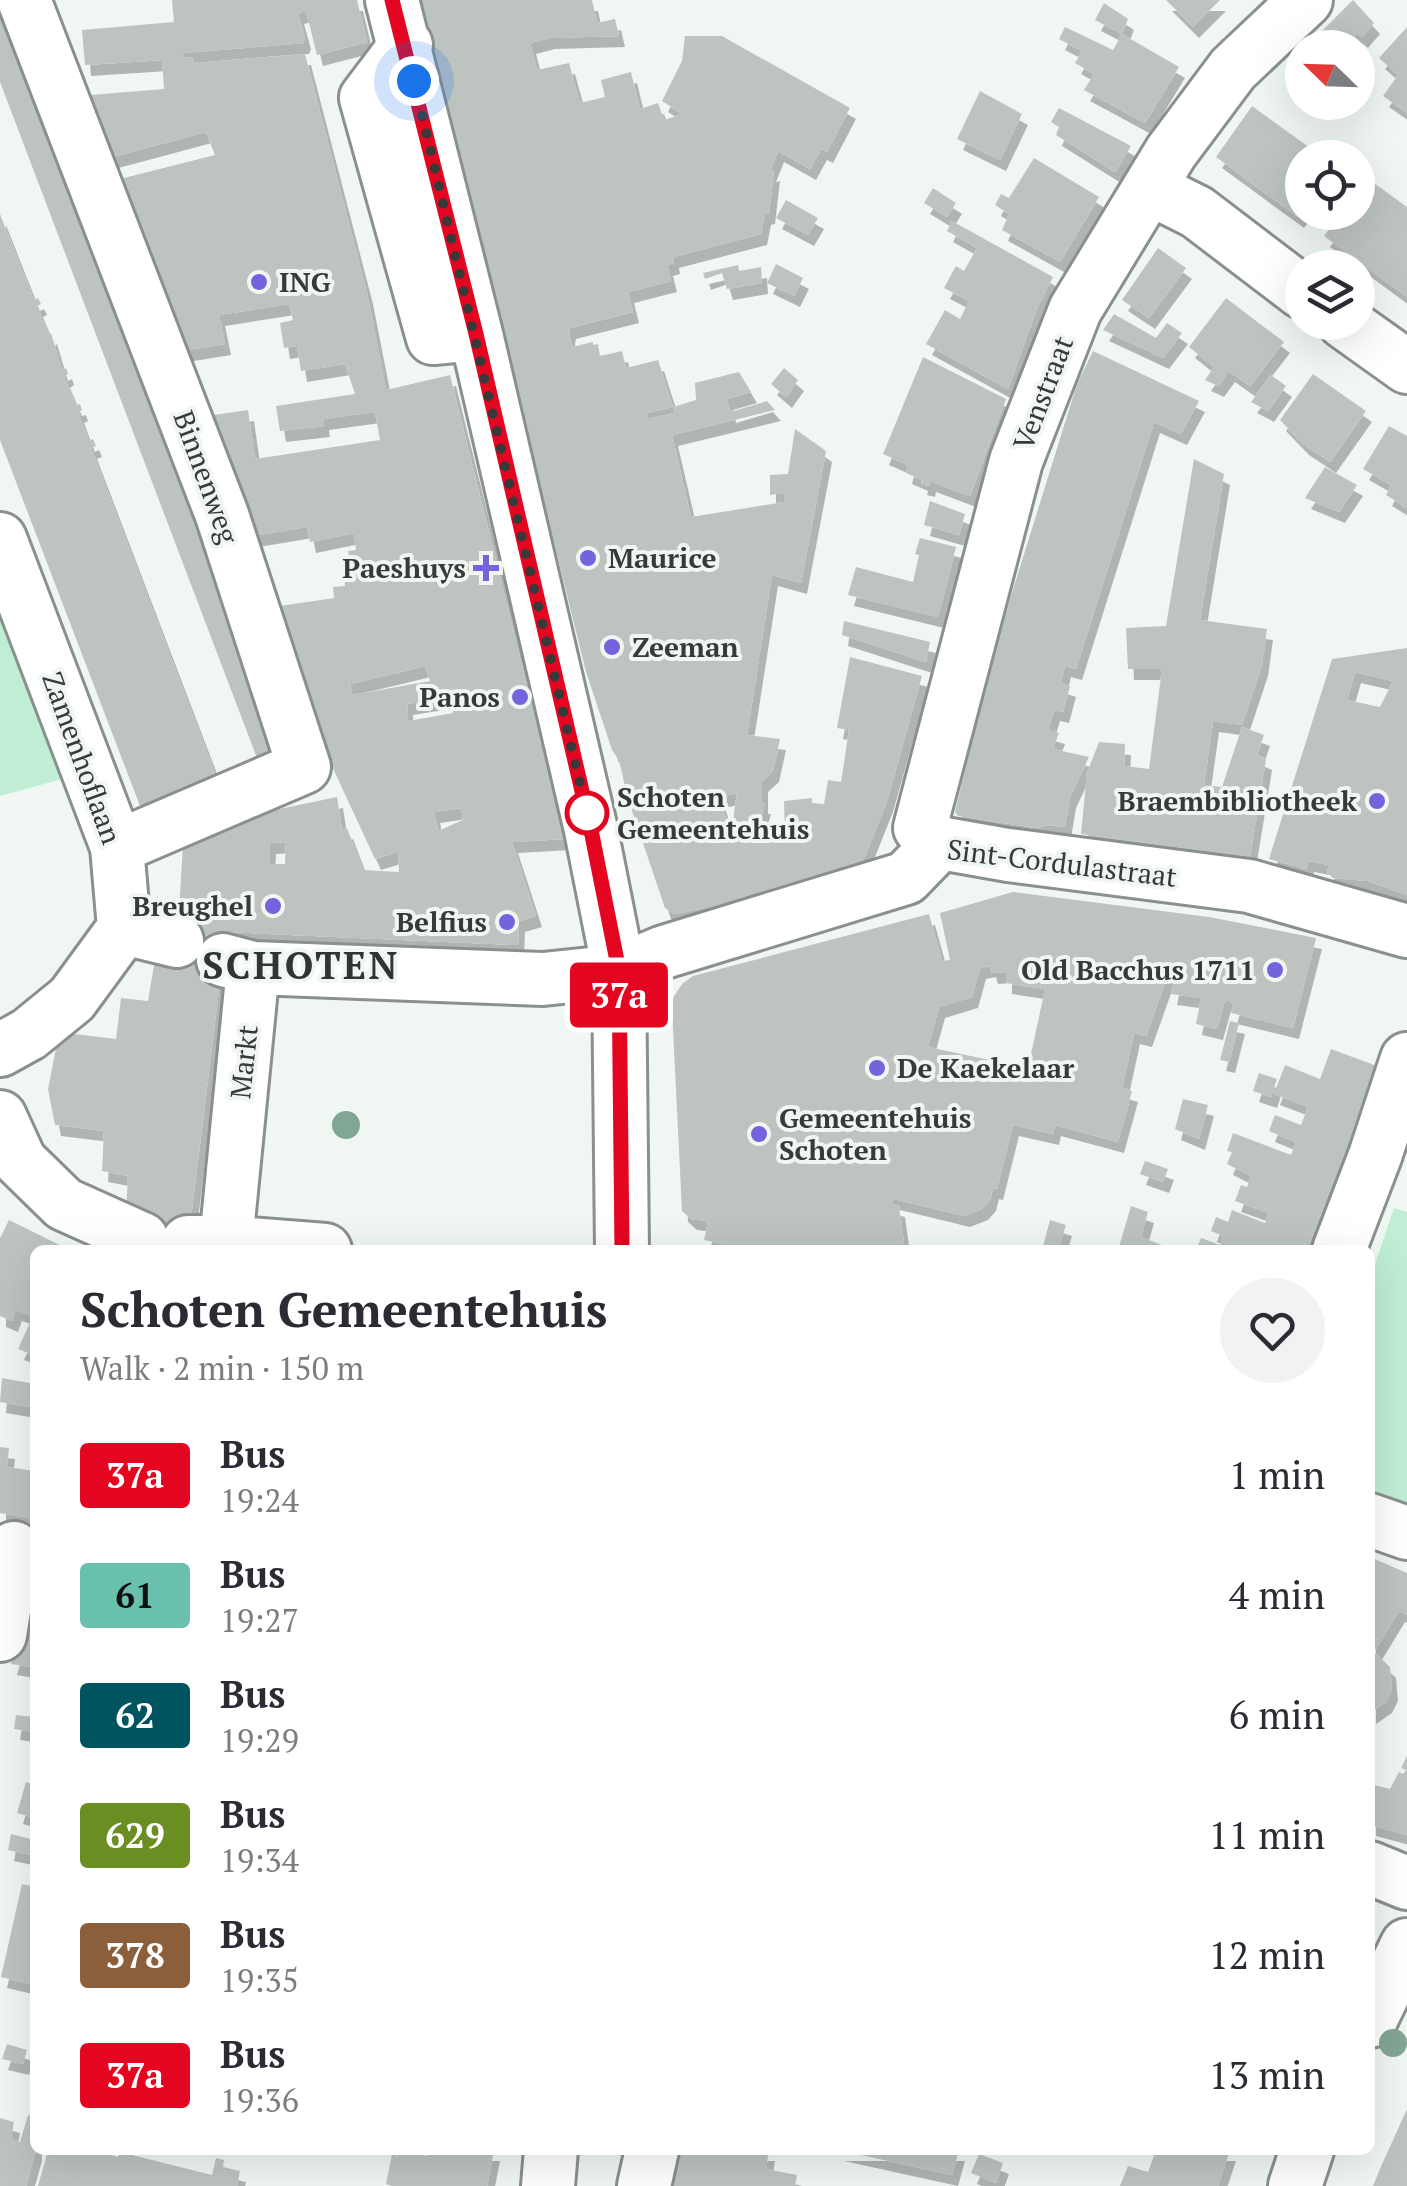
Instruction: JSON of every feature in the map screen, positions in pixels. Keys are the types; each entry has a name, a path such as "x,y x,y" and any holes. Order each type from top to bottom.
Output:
{"street":[{"name":"Binnenweg","path":"24,0 222,516 304,767 117,847"},
{"name":"Venstraat","path":"940,843 920,828 1016,461 1074,310 1170,152 1232,69 1306,0"},
{"path":"399,22 591,830 619,971 622,1245"},
{"path":"1148,188 1197,212 1285,279"},
{"path":"1369,340 1407,367"},
{"name":"Zamenhoflaan","path":"0,539 117,847 124,928"},
{"name":"Sint-Cordulastraat","path":"619,971 664,952 906,878 940,843 1249,886 1407,931"},
{"path":"0,1050 30,1034 72,999 124,928 218,956 325,970 543,980 619,971"},
{"name":"Markt","path":"185,1241 218,956"},
{"path":"1341,1245 1391,1162 1406,1068"},
{"path":"0,1117 20,1161 64,1204 185,1241 248,1245"},
{"path":"1375,1522 1407,1533"},
{"path":"0,1635 16,1548"},
{"path":"1375,1870 1407,1884"},
{"path":"1375,2011 1407,1945"},
{"path":"548,2186 551,2155"},
{"path":"644,2186 651,2155"},
{"path":"1295,2186 1305,2155"}],"green space":[{"path":"0,612 66,778 0,796"},
{"path":"1394,1208 1407,1212 1407,1503 1375,1492 1375,1264"}],"building":[{"path":"0,0 294,760 263,774 0,82"},
{"path":"172,0 357,0 367,42 317,55 306,11 298,13 303,43 182,53 183,58 192,57 194,63 305,54 367,293 386,390 450,375 565,839 512,842 536,916 519,921 518,945 226,932 188,1245 179,1245 126,1211 128,1176 102,1171 104,1131 55,1125 48,1089 56,1048 66,1033 116,1039 121,998 148,1001 154,965 162,958 178,927 184,829 337,797 342,830 347,828 363,870 399,872 398,852 375,859 330,762 273,607 334,598 333,587 345,586 344,572 352,571 348,551 356,550 354,533 310,542 307,527 247,537 207,416 248,410 255,459 380,440 375,412 323,419 324,426 280,431 276,406 355,394 345,364 301,371 297,346 284,348 280,323 293,320 289,304 219,315 225,344 182,351 116,180 215,155 206,132 105,159 79,96 164,89 162,60 85,65 82,30 174,22","holes":["425,666 430,681 352,695 350,684","451,697 453,713 408,721 407,704","461,808 463,820 438,831 434,812","286,842 285,864 269,864 270,843"]},
{"path":"420,0 592,0 597,23 615,19 619,36 549,38 530,43 537,70 569,63 580,103 605,97 601,80 631,72 640,109 658,103 664,120 682,114 662,101 682,61 685,36 722,36 850,108 827,152 821,149 810,169 778,151 770,171 774,170 769,213 765,214 761,234 673,257 674,263 667,265 671,281 628,292 633,312 570,328 569,333 572,347 593,342 598,344 600,356 622,351 626,368 658,360 673,407 696,400 695,383 739,372 751,392 727,399 730,412 767,401 775,410 672,435 691,517 784,502 785,493 770,495 770,475 788,474 795,429 826,451 801,583 772,575 747,735 780,739 773,771 762,781 765,803 754,842 785,836 784,801 812,798 812,803 824,804 828,780 841,782 849,730 837,728 850,657 922,676 887,801 861,866 740,901 675,914 665,908 619,760 612,750 586,672","holes":["673,407 675,413 648,419 647,413","737,793 731,833 726,832 723,824 727,823 719,797"]},
{"path":"1166,0 1220,0 1193,27"},
{"path":"1353,0 1374,23 1368,30 1323,30"},
{"path":"1104,3 1128,19 1122,34 1095,20"},
{"path":"1065,27 1113,50 1122,34 1179,67 1145,123 1084,90 1094,74 1075,63 1082,51 1059,39"},
{"path":"1407,27 1407,113 1383,96 1398,75 1379,58"},
{"path":"980,91 1022,114 1000,160 957,139"},
{"path":"1252,106 1299,140 1285,140 1285,207 1216,157"},
{"path":"1059,108 1131,146 1115,172 1056,135 1059,127 1051,122"},
{"path":"1034,158 1099,197 1060,262 1002,230 1009,214 995,205 1001,194 1009,198"},
{"path":"1375,184 1407,207 1407,297 1375,273 1375,250 1343,250 1324,236 1328,230 1375,230"},
{"path":"933,188 956,203 947,217 924,203"},
{"path":"786,200 818,218 808,235 776,218"},
{"path":"0,214 34,300 38,298 41,304 37,306 51,333 62,370 66,368 68,374 64,377 76,405 80,404 82,410 78,412 89,441 93,439 96,446 91,448 221,789 145,819 0,440"},
{"path":"952,221 1053,277 1036,311 1008,389 926,344 945,310 960,319 969,301 944,288 956,266 964,271 977,248 947,231"},
{"path":"1158,248 1186,268 1149,318 1122,300"},
{"path":"776,264 803,278 794,296 767,283"},
{"path":"738,265 739,271 761,267 762,283 727,289 722,273 705,279 703,273"},
{"path":"1226,298 1284,342 1250,386 1229,371 1218,386 1205,380 1214,367 1189,347"},
{"path":"1114,314 1156,338 1167,323 1182,333 1163,358 1103,330"},
{"path":"1093,351 1199,401 1181,434 1154,422 1076,669 1065,666 1061,683 1070,686 1063,712 1054,710 1048,730 1059,733 1053,749 1089,757 1070,797 1065,827 1036,828 958,816 955,812 1011,596 1077,384"},
{"path":"923,357 1006,399 970,496 930,481 929,486 921,484 922,480 906,473 908,465 883,454"},
{"path":"784,368 798,380 786,397 771,384"},
{"path":"1313,374 1366,411 1330,462 1303,444 1280,420"},
{"path":"1271,375 1286,386 1268,411 1251,402"},
{"path":"1389,426 1407,436 1407,508 1386,495 1391,485 1363,469"},
{"path":"1194,459 1224,474 1200,620 1267,629 1262,665 1242,725 1213,721 1204,785 1222,787 1242,727 1264,735 1257,755 1266,759 1250,857 1081,834 1087,773 1099,742 1125,744 1124,766 1149,769 1162,669 1128,669 1126,628 1166,626"},
{"path":"1325,467 1357,485 1339,512 1305,498"},
{"path":"930,501 965,514 959,535 924,525"},
{"path":"920,538 956,547 938,617 848,595 856,567 913,582"},
{"path":"844,621 930,642 926,662 842,635"},
{"path":"1407,648 1407,895 1368,881 1333,878 1327,873 1329,865 1308,861 1306,869 1269,859 1332,659","holes":["1355,672 1393,681 1380,707 1347,700"]},
{"path":"1013,892 1209,917 1316,938 1293,1028 1231,1013 1234,1003 1225,1000 1217,1029 1196,1024 1201,998 1171,994 1174,979 1167,977 1146,1036 1134,1033 1122,1088 1132,1091 1118,1142 1055,1125 1053,1134 1013,1125 997,1189 993,1188 982,1209 964,1216 894,1199 890,1204 899,1206 904,1245 728,1245 704,1240 708,1221 691,1219 682,1211 672,1009 673,998 682,984 693,976 929,914 942,961 950,960 940,913","holes":["990,966 992,973 1006,972 1006,983 1045,989 1028,1068 928,1047 939,1007 972,997 980,968"]},
{"path":"1230,1021 1239,1023 1229,1062 1220,1060"},
{"path":"1331,1049 1377,1066 1309,1245 1220,1245 1223,1236 1211,1231 1216,1217 1228,1222 1232,1210 1265,1223 1269,1213 1235,1201 1241,1185 1247,1187 1251,1176 1227,1164 1233,1133 1291,1155 1296,1142 1269,1131 1275,1115 1301,1125 1308,1107 1274,1094 1285,1065 1320,1079"},
{"path":"1259,1073 1277,1079 1271,1097 1253,1091"},
{"path":"1183,1099 1208,1105 1199,1139 1175,1129"},
{"path":"1145,1161 1168,1169 1163,1182 1140,1174"},
{"path":"1131,1206 1148,1212 1141,1237 1162,1245 1119,1245"},
{"path":"9,1220 60,1245 30,1245 30,1315 16,1310 12,1321 0,1316 0,1238"},
{"path":"1050,1220 1066,1225 1060,1245 1043,1245"},
{"path":"1201,1238 1220,1245 1198,1245"},
{"path":"30,1323 30,1354 18,1349"},
{"path":"2,1378 30,1383 30,1407 0,1402"},
{"path":"0,1447 9,1448 7,1467 30,1470 30,1518 0,1513"},
{"path":"1375,1559 1407,1573 1407,1615 1399,1611 1375,1650"},
{"path":"30,1598 30,1667 11,1664"},
{"path":"1375,1653 1390,1667 1392,1690 1386,1702 1375,1710"},
{"path":"16,1715 30,1716 30,1731 14,1729"},
{"path":"1407,1756 1407,1835 1375,1826 1375,1785 1390,1789 1399,1772 1403,1774 1406,1770 1401,1768"},
{"path":"26,1782 30,1783 30,1817 17,1813"},
{"path":"11,1834 30,1839 30,1855 8,1850"},
{"path":"22,1884 30,1886 30,1984 1,1977"},
{"path":"7,2044 27,2050 23,2064 2,2059"},
{"path":"1407,2109 1407,2186 1373,2186 1379,2171"},
{"path":"30,2116 30,2155 35,2155 26,2186 0,2186 0,2118 14,2122 11,2139 20,2142"},
{"path":"47,2155 132,2155 212,2175 216,2158 224,2160 223,2167 240,2171 237,2186 38,2186"},
{"path":"392,2155 493,2155 487,2186 386,2184"},
{"path":"675,2155 768,2155 766,2169 797,2175 795,2186 669,2186"},
{"path":"861,2155 958,2155 952,2175"},
{"path":"979,2155 1003,2163 996,2183 971,2173"},
{"path":"1154,2155 1228,2155 1218,2186 1120,2186 1128,2166 1148,2172"}],"bus line":[{"name":"37a","path":"392,0 476,334 591,830 619,971 622,1245"}],"place":[{"name":"ING","path":"259,282"},
{"name":"Maurice","path":"588,558"},
{"name":"Paeshuys","path":"486,568"},
{"name":"Zeeman","path":"612,647"},
{"name":"Panos","path":"520,697"},
{"name":"Braembibliotheek","path":"1377,801"},
{"name":"Schoten Gemeentehuis","path":"587,813"},
{"name":"Breughel","path":"273,906"},
{"name":"Belfius","path":"507,922"},
{"name":"Old Bacchus 1711","path":"1275,970"},
{"name":"De Kaekelaar","path":"877,1068"},
{"name":"Gemeentehuis Schoten","path":"759,1134"}],"district":[{"name":"SCHOTEN","path":"301,966"}],"route":[{"path":"414,81 591,830 587,813"}]}
